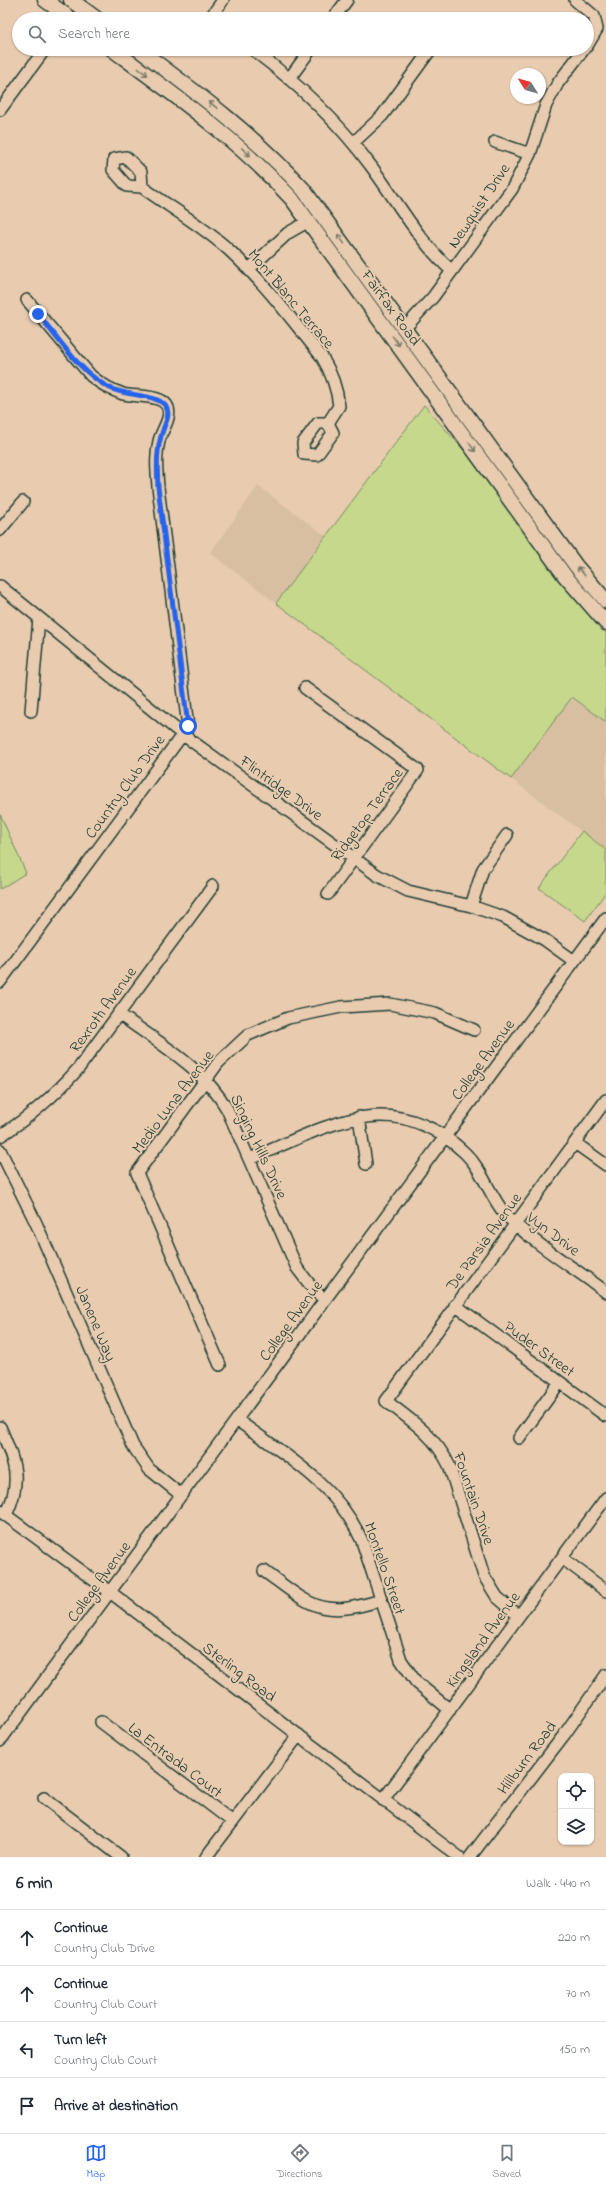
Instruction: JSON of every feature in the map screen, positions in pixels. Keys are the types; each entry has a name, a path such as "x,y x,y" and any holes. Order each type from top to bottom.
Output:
{"main road":[{"path":"45,0 62,12"},
{"path":"77,2 89,12"},
{"name":"Fairfax Road","path":"121,56 227,135 274,179 309,221 565,576 606,623"},
{"name":"Fairfax Road","path":"147,56 212,104 258,142 303,189 576,566 606,601"},
{"path":"309,221 315,221 339,254 368,277"},
{"path":"349,276 360,285 386,319 397,326 405,328"},
{"path":"408,359 416,363 432,385 448,388"}],"street":[{"path":"214,12 223,0"},
{"path":"338,12 347,0"},
{"path":"575,0 589,12"},
{"path":"73,12 77,2"},
{"path":"594,16 597,29 594,34"},
{"path":"0,110 41,56"},
{"path":"261,56 289,79 353,143 433,254 452,271"},
{"path":"289,79 306,56"},
{"path":"353,143 382,116 426,56"},
{"name":"Newquist Drive","path":"405,328 433,297 512,189 530,154 546,105 558,83 579,56"},
{"path":"495,142 530,154"},
{"name":"Mont Blanc Terrace","path":"142,187 205,230 249,269 322,356 334,382 339,406 328,423"},
{"path":"249,269 288,233 309,221"},
{"name":"Country Club Drive","path":"0,982 188,726 158,487 157,455 168,413 164,403 155,397 138,396 114,390 91,376 27,300"},
{"path":"0,530 23,502"},
{"name":"Flintridge Drive","path":"0,586 182,734 377,875 408,891 471,906 524,928 574,961"},
{"path":"31,710 39,618"},
{"name":"Ridgetop Terrace","path":"305,688 418,770 328,894"},
{"path":"471,906 483,869 507,835"},
{"name":"Rexroth Avenue","path":"0,1136 36,1111 62,1088 78,1069 213,886"},
{"name":"College Avenue","path":"0,1741 606,918"},
{"name":"Medio Luna Avenue","path":"220,1365 137,1173 218,1063 248,1035 288,1018 341,1007 390,1004 435,1013 474,1030"},
{"name":"Singing Hills Drive","path":"119,1014 206,1080 227,1109 297,1268 314,1290 325,1300"},
{"name":"De Parsia Avenue","path":"386,1401 606,1100"},
{"name":"Vyn Drive","path":"250,1159 336,1122 359,1117 383,1116 402,1119 429,1128 444,1137 473,1162 495,1200 515,1224 606,1292"},
{"path":"359,1117 366,1164"},
{"path":"575,1142 606,1165"},
{"name":"Janene Way","path":"0,1150 36,1223 133,1446 149,1469 181,1495"},
{"name":"Puder Street","path":"455,1305 606,1416"},
{"path":"519,1438 560,1382"},
{"name":"Fountain Drive","path":"386,1401 429,1434 443,1453 449,1465 484,1576 497,1597 519,1616"},
{"name":"Montello Street","path":"237,1420 315,1477 339,1501 352,1520 362,1541 397,1648 408,1672 426,1692 450,1710"},
{"path":"0,1427 10,1451 16,1472 14,1495 3,1513"},
{"name":"Kingsland Avenue","path":"383,1800 606,1498"},
{"name":"Sterling Road","path":"3,1513 110,1592 459,1857"},
{"path":"562,1558 606,1591"},
{"path":"264,1571 299,1597 319,1607 340,1610 381,1600"},
{"name":"Hillburn Road","path":"470,1857 564,1735 606,1675"},
{"name":"La Entrada Court","path":"100,1722 233,1822"},
{"path":"206,1857 298,1735"},
{"path":"44,1798 121,1857"}],"shaded area":[{"path":"258,486 326,536 276,603 210,553"},
{"path":"572,697 606,722 606,850 511,779"}],"green space":[{"path":"424,405 481,470 606,628 606,722 572,697 511,779 276,603"},
{"path":"0,814 26,873 0,889"},
{"path":"582,831 606,850 606,892 585,921 539,888"}],"route":[{"path":"38,314 91,376 102,384 125,394 155,397 164,403 167,408 168,418 159,441 157,455 158,487 188,726"}]}
